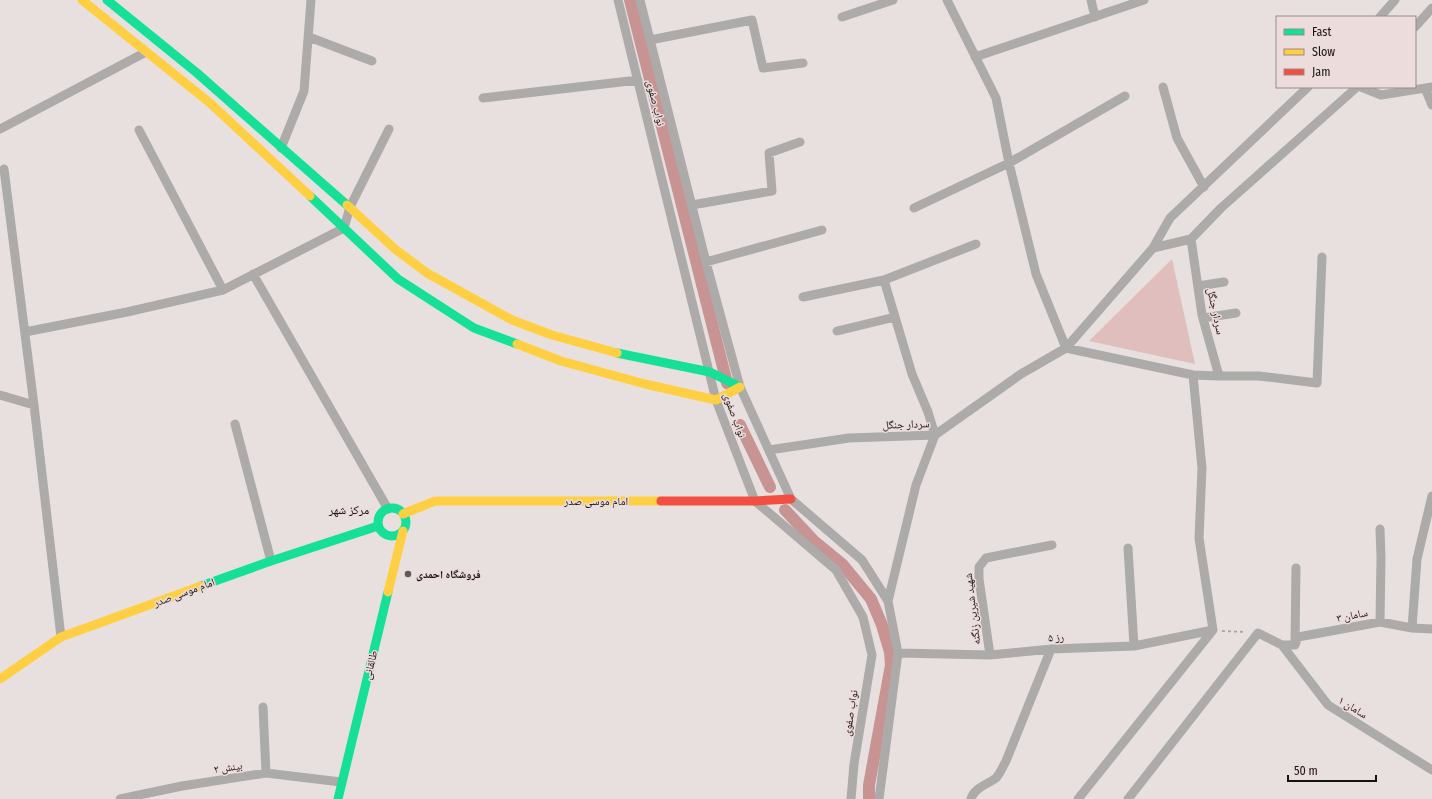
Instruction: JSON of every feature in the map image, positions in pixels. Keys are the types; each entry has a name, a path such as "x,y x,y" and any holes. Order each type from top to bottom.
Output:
{"street":[{"path":"82,0 210,104 398,279 474,328 561,361 645,384 716,400 740,387"},
{"path":"107,0 197,73 350,207 395,249 427,273 512,320 552,335 615,353 710,372 740,387"},
{"path":"282,148 304,92 311,0"},
{"name":"نواب صفوی","path":"618,0 716,400 755,501 836,570 863,616 872,655 854,764 851,799"},
{"name":"نواب صفوی","path":"640,0 706,262 740,387 791,499 862,560 888,601 898,652 879,799"},
{"path":"842,17 893,0"},
{"path":"947,0 996,98 1009,163 1036,274 1066,348 1193,375 1259,376 1316,383 1322,257"},
{"path":"1090,0 1095,17"},
{"path":"975,57 1144,0"},
{"path":"1381,16 1395,0"},
{"path":"1416,26 1432,8"},
{"path":"650,40 752,20 763,68 803,63"},
{"path":"309,37 372,61"},
{"path":"0,129 146,52"},
{"path":"483,98 638,80"},
{"path":"1163,87 1177,138 1204,187"},
{"name":"سردار جنگل","path":"769,450 849,438 935,435 1021,374 1066,348 1153,248 1170,218 1307,88"},
{"path":"1153,248 1192,239 1221,208 1356,88"},
{"path":"1364,88 1381,95 1429,88 1432,106"},
{"path":"914,208 1009,163 1125,96"},
{"path":"25,332 127,312 224,290 344,228 350,207 389,129"},
{"path":"139,130 224,290"},
{"path":"692,205 772,191 769,153 800,142"},
{"path":"4,169 34,405 61,637"},
{"path":"706,262 822,230"},
{"name":"سردار جنگل","path":"1192,239 1203,318 1219,376"},
{"path":"803,297 884,280 976,244"},
{"path":"253,274 388,509"},
{"path":"884,280 912,374 928,412 935,435 916,485 888,601"},
{"path":"1198,286 1224,282"},
{"path":"1203,318 1236,313"},
{"path":"837,331 895,317"},
{"path":"1078,799 1213,630 1199,538 1202,468 1193,375"},
{"path":"0,396 34,405"},
{"path":"235,424 271,561"},
{"path":"1412,628 1417,559 1432,496"},
{"name":"امام موسی صدر","path":"404,514 435,501 755,501 791,499"},
{"path":"388,509 396,509 404,514 406,524 403,531 396,536 387,536 378,526 379,518 384,511 388,509"},
{"name":"امام موسی صدر","path":"0,679 61,637 271,561 378,526"},
{"path":"1380,529 1380,622"},
{"name":"طالقانی","path":"338,799 403,531"},
{"name":"شهید شیرین زنگنه","path":"990,655 979,579 979,567 986,558 1052,545"},
{"path":"1128,548 1134,646"},
{"path":"1282,645 1295,645 1296,568"},
{"name":"سامان ۳","path":"1295,645 1298,637 1380,622 1412,628 1432,629"},
{"name":"رز ۵","path":"898,652 990,655 1051,649 1134,646 1213,630"},
{"path":"1128,799 1258,633"},
{"name":"سامان ۱","path":"1258,633 1282,645 1328,705 1432,770"},
{"path":"971,799 982,786 997,777 1006,761 1051,649"},
{"path":"264,707 266,773"},
{"name":"بینش ۲","path":"120,799 182,786 266,773 342,782"}],"path":[{"path":"1213,630 1258,633"}],"shaded area":[{"path":"1172,259 1195,364 1089,341"}],"waterway":[{"path":"630,0 727,383"},
{"path":"740,425 770,487"},
{"path":"785,510 815,542 843,565 871,599 882,625 890,652 891,665 869,785 869,799"}],"traffic: fast":[{"path":"107,0 197,73 347,205"},
{"path":"310,196 398,279 474,328 517,344"},
{"path":"617,353 710,372 740,387"},
{"path":"392,508 402,512 406,522 402,532 392,536 382,532 378,522 382,512 392,508"},
{"path":"201,586 271,561 378,526"},
{"path":"338,799 388,592"}],"traffic: slow":[{"path":"82,0 210,103 310,196"},
{"path":"347,205 395,249 427,273 512,320 552,335 617,353"},
{"path":"517,344 561,361 645,384 716,400 740,387"},
{"path":"403,514 435,501 661,501"},
{"path":"388,592 403,531"},
{"path":"0,679 61,637 201,586"}],"traffic: jam":[{"path":"661,501 755,501 791,499"}],"place":[{"name":"فروشگاه احمدی","path":"408,574"}],"district":[{"name":"مرکز شهر","path":"349,510"}]}
